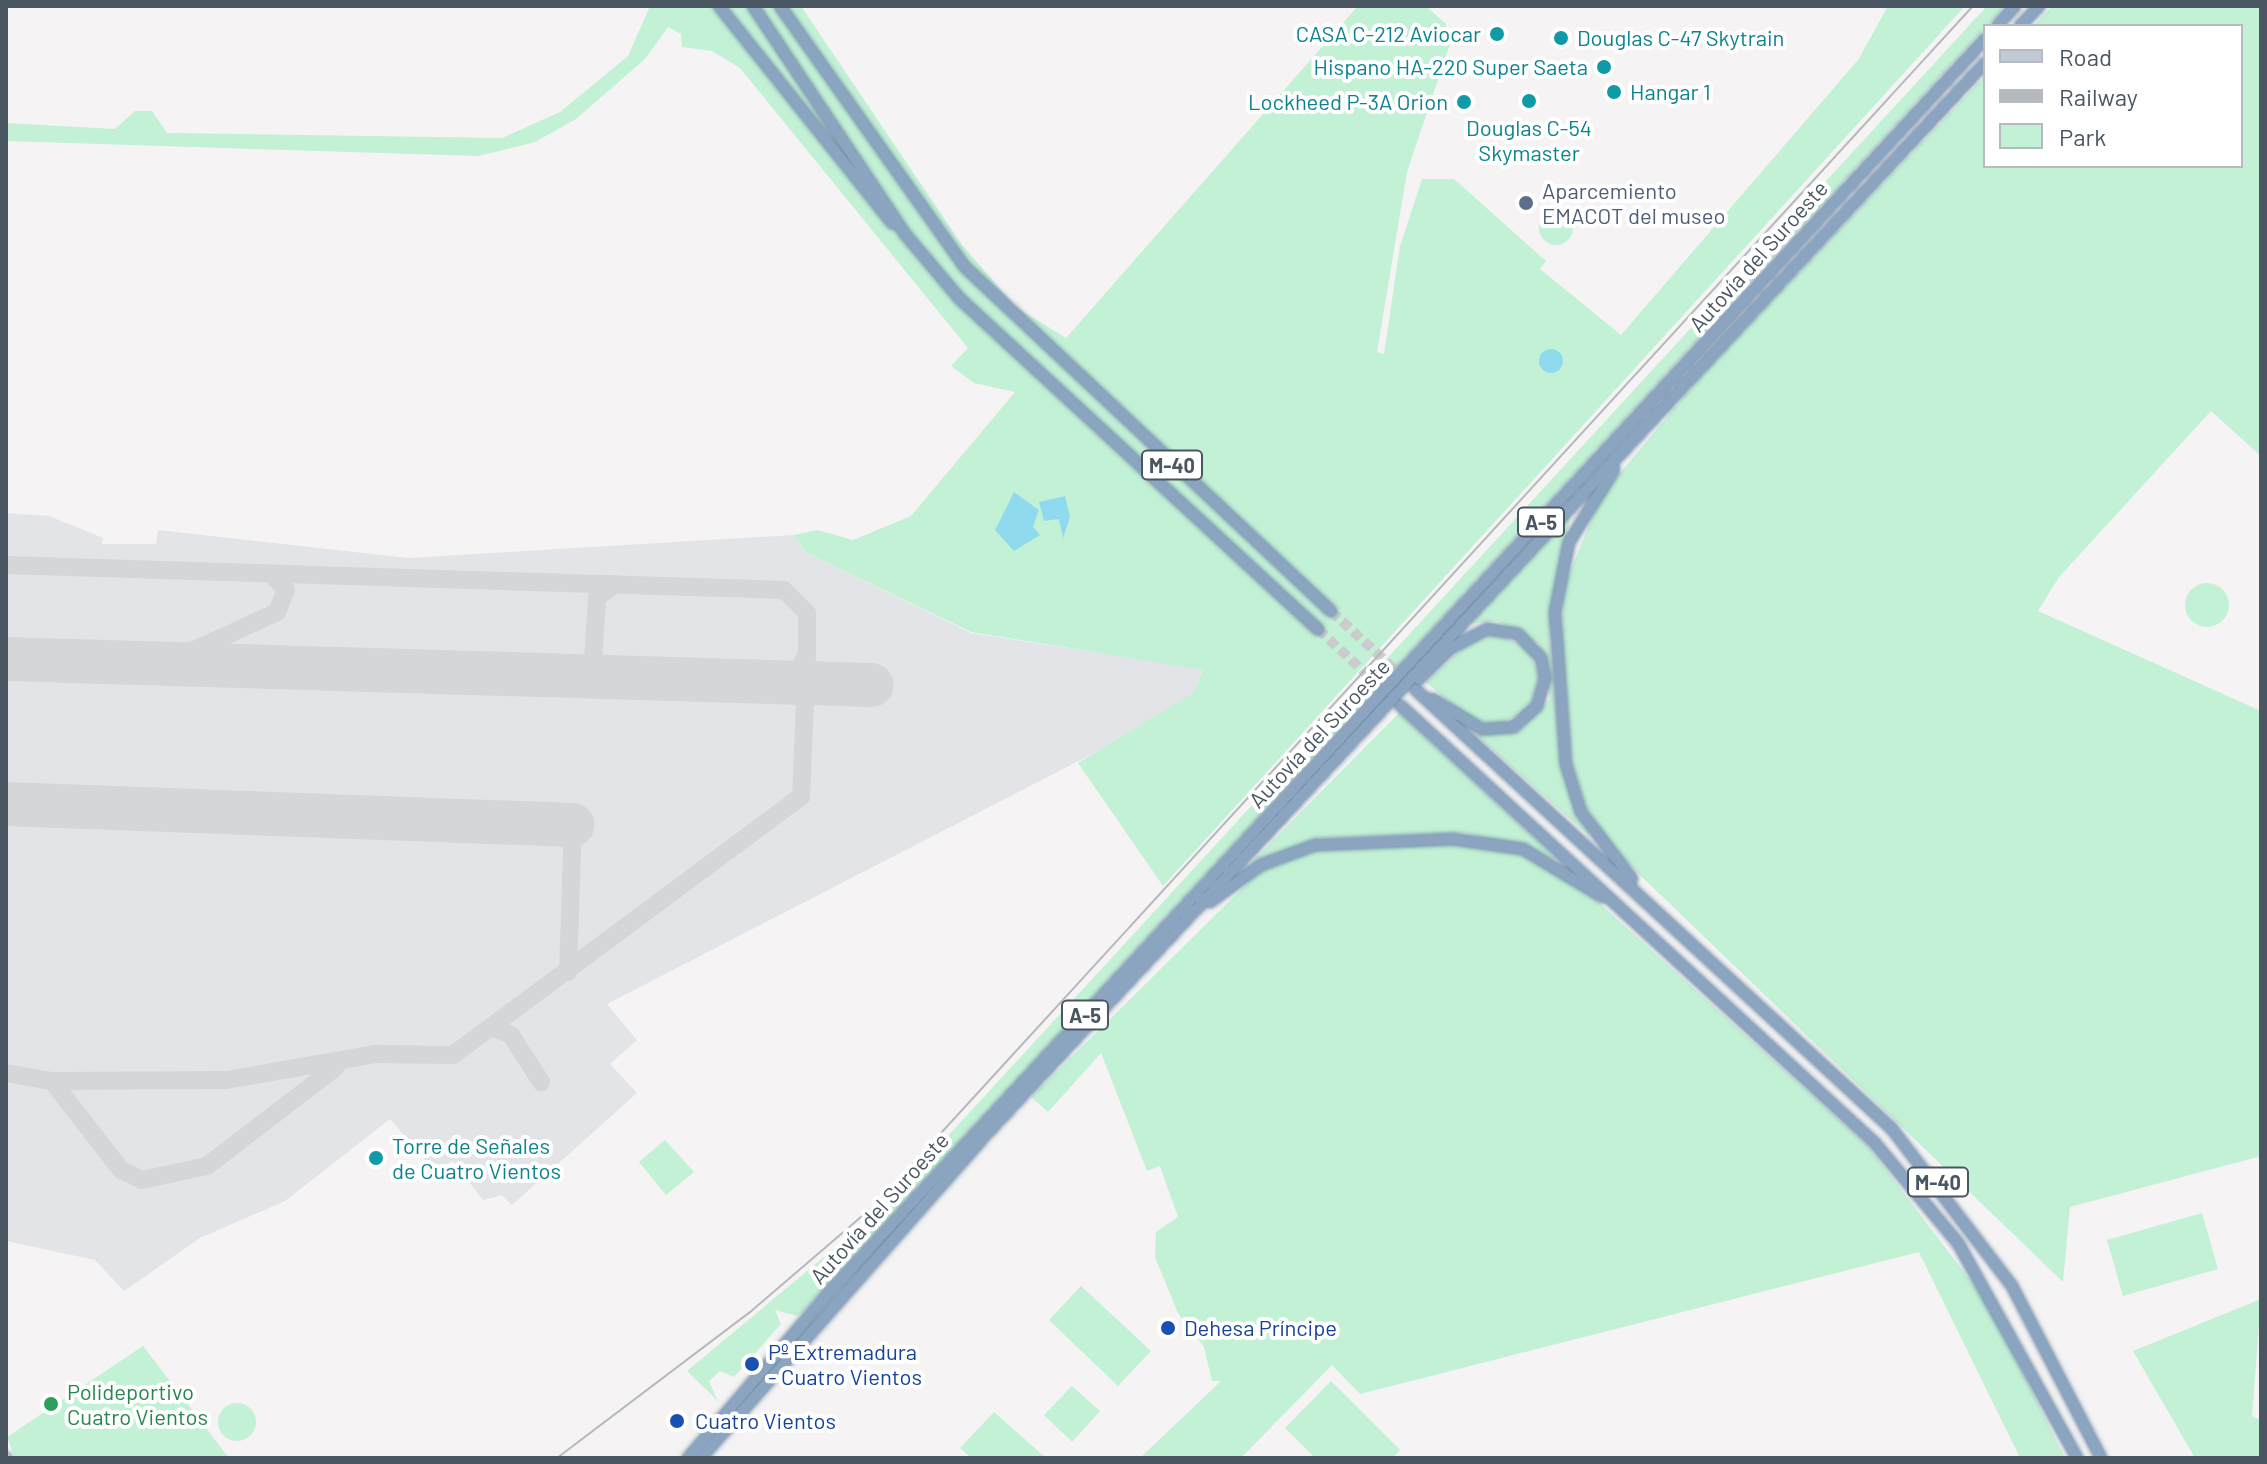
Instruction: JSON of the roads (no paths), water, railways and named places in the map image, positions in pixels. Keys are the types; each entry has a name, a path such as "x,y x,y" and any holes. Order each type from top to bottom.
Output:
{"highway":[{"path":"719,6 905,234"},
{"name":"M-40","path":"753,6 905,234 1002,339 1318,629"},
{"name":"M-40","path":"780,6 908,197 974,277 1331,611"},
{"path":"788,6 815,59"},
{"path":"1999,24 2015,6"},
{"path":"2022,24 2039,6"},
{"name":"Autovía del Suroeste","path":"688,1458 911,1202 1983,41"},
{"name":"Autovía del Suroeste","path":"701,1458 981,1140 1202,907 1983,65"},
{"path":"1657,415 1598,489 1569,542 1556,588 1560,696 1566,764 1581,812 1602,847 1691,941"},
{"name":"M-40","path":"1317,782 1442,656 1476,632 1518,634 1544,668 1537,706 1503,730 1461,720 1416,690 1892,1129 1941,1185 2012,1286 2101,1458"},
{"name":"M-40","path":"1401,706 1864,1132 1923,1197 1992,1297 2077,1458"},
{"path":"1202,907 1261,865 1315,845 1437,839 1523,849 1610,900"},
{"path":"709,1458 731,1425"}],"water":[{"path":"1551,349 1562,356 1563,361 1556,372 1551,373 1540,366 1539,361 1546,350"},
{"path":"1014,492 1039,510 1033,527 1040,535 1014,551 995,530"},
{"path":"1065,496 1070,517 1063,538 1059,519 1044,521 1039,502"}],"tunnel":[{"path":"1331,611 1406,680"},
{"path":"1318,629 1401,706"}],"railway":[{"path":"557,1458 749,1313 876,1204 1973,6"}],"place":[{"name":"CASA C-212 Aviocar","path":"1497,34"},
{"name":"Douglas C-47 Skytrain","path":"1561,38"},
{"name":"Hispano HA-220 Super Saeta","path":"1604,67"},
{"name":"Hangar 1","path":"1614,92"},
{"name":"Douglas C-54 Skymaster","path":"1529,101"},
{"name":"Lockheed P-3A Orion","path":"1464,102"},
{"name":"Aparcemiento EMACOT del museo","path":"1526,203"},
{"name":"Torre de Señales de Cuatro Vientos","path":"376,1158"},
{"name":"Dehesa Príncipe","path":"1168,1328"},
{"name":"Pº Extremadura - Cuatro Vientos","path":"752,1364"},
{"name":"Polideportivo Cuatro Vientos","path":"51,1404"},
{"name":"Cuatro Vientos","path":"677,1421"}]}
